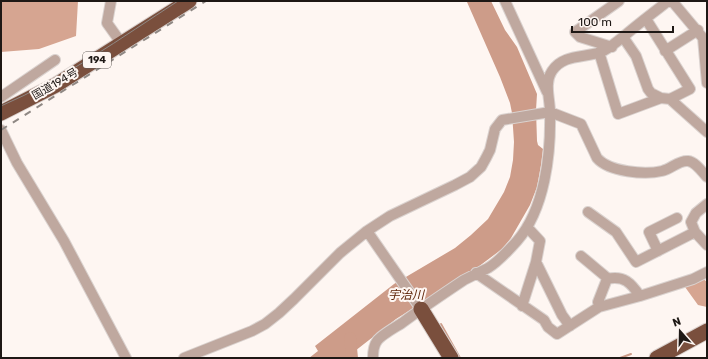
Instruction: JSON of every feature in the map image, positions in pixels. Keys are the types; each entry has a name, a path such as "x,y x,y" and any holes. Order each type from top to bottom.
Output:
{"highway":[{"name":"国道194号","path":"1,113 56,85 189,1"},
{"path":"421,309 451,358"},
{"path":"661,358 707,331"},
{"path":"661,358 707,338"}],"street":[{"path":"111,1 107,24 122,44"},
{"path":"505,1 549,98"},
{"path":"612,47 580,37 575,32 619,1"},
{"path":"373,358 377,340 476,273 489,267 506,252 527,228 539,201 549,153 547,112 549,98 547,86 549,75 552,70 559,63 574,57 599,52 612,47 623,36 646,20 668,1"},
{"path":"672,1 704,38 707,83"},
{"path":"646,20 690,89"},
{"path":"665,51 698,30"},
{"path":"623,36 636,56 648,89 651,93 666,98 707,132"},
{"path":"599,52 618,114 690,89 707,80"},
{"path":"1,97 56,60"},
{"path":"1,121 21,108 25,101"},
{"path":"184,358 252,331 269,321 294,299 340,253 367,231 390,216 455,185 474,174 481,167 490,150 495,128 504,119 547,112 581,124 600,162 619,170 647,173 663,171 683,161 687,161 696,165 707,177"},
{"path":"1,130 17,163 64,241 126,358"},
{"path":"707,204 696,213 691,222 695,232 707,245"},
{"path":"588,212 616,232 633,265 695,232"},
{"path":"658,251 649,232 677,218"},
{"path":"522,306 536,262 540,241 527,228"},
{"path":"367,231 421,309"},
{"path":"581,256 607,279"},
{"path":"536,262 549,291 562,315 570,326"},
{"path":"476,273 544,320 548,327 557,334 599,307 693,279 707,272"},
{"path":"607,279 616,277 624,279 640,296"},
{"path":"599,307 598,302 607,279"}],"shaded area":[{"path":"1,1 78,1 76,36 39,49 1,52"},
{"path":"701,277 707,282 707,307 698,305 685,287 686,284"}],"water":[{"name":"宇治川","path":"491,1 505,30 517,47 537,94 537,141 538,145 543,149 537,187 530,205 511,238 502,249 474,270 396,319 346,358 309,358 318,351 315,346 394,284 455,248 471,235 488,219 504,192 510,177 513,160 514,142 512,113 510,103 500,77 467,2"}],"waterway":[{"path":"441,324 460,358"},
{"path":"350,338 352,358"},
{"path":"620,358 631,354"}],"tram line":[{"path":"1,106 70,71 178,1"}],"railway":[{"path":"1,130 206,1"}]}
